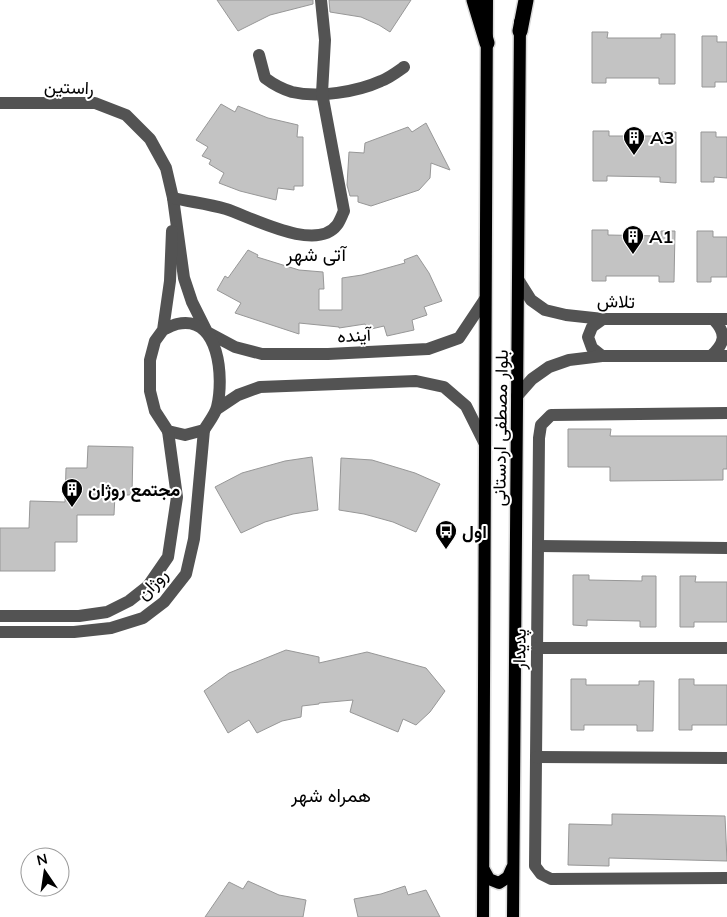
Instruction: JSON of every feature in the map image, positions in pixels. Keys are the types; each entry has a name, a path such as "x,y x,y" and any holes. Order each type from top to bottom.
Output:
{"highway":[{"path":"474,0 487,43"},
{"path":"520,32 526,0"}],"main road":[{"name":"بلوار مصطفی اردستانی","path":"482,916 484,870 487,0"},
{"name":"بلوار مصطفی اردستانی","path":"512,917 520,0"},
{"path":"484,870 489,880 499,883 508,877 512,868"}],"street":[{"path":"173,198 224,208 276,229 303,235 326,233 336,226 344,211 322,93 325,40 321,0"},
{"path":"260,55 264,78 276,86 293,92 333,94 381,82 404,67"},
{"name":"راستین","path":"0,103 95,103 126,115 150,139 166,168 173,198"},
{"path":"173,198 184,278 192,302 218,358 221,386 217,409 204,430 185,435 168,431 155,411 150,391 150,360 155,341 163,330 170,281 173,198"},
{"name":"تلاش","path":"519,281 531,300 545,310 566,315 603,319 727,319"},
{"name":"آینده","path":"207,332 235,346 262,354 328,354 428,349 459,338 485,300"},
{"path":"602,356 592,348 588,337 592,327 603,319"},
{"path":"711,356 719,348 723,338 722,328 714,320"},
{"path":"163,330 178,324 193,324 207,332"},
{"path":"517,396 532,379 549,367 569,360 602,356 727,356"},
{"path":"217,409 238,395 260,388 416,381 444,387 466,406 484,442"},
{"name":"پدیدار","path":"727,413 551,415 541,425 539,438 535,866 541,874 551,879 727,878"},
{"name":"روژان","path":"0,632 74,632 111,628 143,618 164,602 186,574 194,540 204,430"},
{"name":"روژان","path":"0,616 79,616 107,612 129,601 148,586 168,557 177,497 168,431"},
{"path":"538,546 727,548"},
{"path":"537,648 727,648"},
{"path":"536,757 727,758"}],"building":[{"path":"217,0 313,0 313,4 270,15 238,31"},
{"path":"329,0 411,0 390,32 361,17 330,12"},
{"path":"592,32 608,32 607,38 661,38 661,34 675,34 675,84 659,84 659,78 606,78 606,83 592,83"},
{"path":"702,36 717,36 717,42 727,42 727,82 715,82 715,87 702,87"},
{"path":"221,104 235,112 238,106 268,118 298,125 297,137 303,137 303,186 294,186 294,190 278,188 276,200 240,191 219,183 224,173 209,164 211,160 202,156 208,147 196,140"},
{"path":"426,123 450,170 431,163 430,178 419,190 371,206 358,202 358,196 350,196 347,185 349,152 364,153 365,143 408,127 412,132"},
{"name":"A3","path":"593,131 609,131 609,136 662,136 662,132 676,132 676,183 660,182 660,177 607,176 607,181 593,181"},
{"path":"701,132 716,132 716,137 727,137 727,178 714,177 714,182 701,182"},
{"name":"A1","path":"592,230 608,230 608,235 661,236 661,231 675,231 674,282 659,282 659,276 606,276 606,281 592,281"},
{"path":"697,231 713,231 713,237 727,237 727,277 711,277 711,282 697,282"},
{"path":"248,250 258,255 257,257 299,270 323,272 324,289 319,289 319,310 342,310 342,278 362,275 405,263 404,260 417,255 429,273 442,301 424,307 427,315 412,320 414,330 387,336 384,326 367,330 365,324 339,328 299,323 299,334 235,313 241,303 217,290 225,276 228,278"},
{"path":"568,429 611,429 610,436 727,436 727,469 723,469 723,480 610,481 610,467 568,467"},
{"name":"مجتمع روژان","path":"88,446 133,447 132,495 115,495 114,515 77,515 77,542 55,542 55,571 0,571 0,528 29,528 30,501 65,502 66,468 87,468"},
{"path":"312,457 318,510 293,514 265,522 241,533 215,487 242,473 285,461"},
{"path":"341,458 372,460 415,473 440,484 416,532 393,522 364,514 339,510"},
{"path":"573,575 589,575 589,580 642,581 642,576 656,576 656,627 640,627 640,621 587,620 587,626 573,625"},
{"path":"680,576 696,576 695,582 727,582 727,622 694,622 694,627 680,627"},
{"path":"286,650 319,657 319,663 367,652 426,668 445,691 430,712 416,725 403,719 398,732 350,712 353,700 302,706 301,717 282,721 257,733 249,720 228,733 204,691 229,673"},
{"path":"571,679 586,679 586,685 639,685 639,681 654,681 653,731 637,731 637,725 584,725 584,730 571,730"},
{"path":"679,679 694,679 694,685 727,685 727,725 692,725 692,730 679,730"},
{"path":"612,814 725,816 727,861 609,858 609,866 568,865 569,824 612,825"},
{"path":"248,881 279,895 306,900 303,917 205,917 229,882 243,889"},
{"path":"405,886 408,895 426,890 440,917 358,917 354,899 381,894"}],"place":[{"name":"A3","path":"634,156"},
{"name":"A1","path":"633,255"},
{"name":"مجتمع روژان","path":"72,508"},
{"name":"اول","path":"446,550"}],"district":[{"name":"آتی شهر","path":"316,254"},
{"name":"همراه شهر","path":"331,795"}]}
